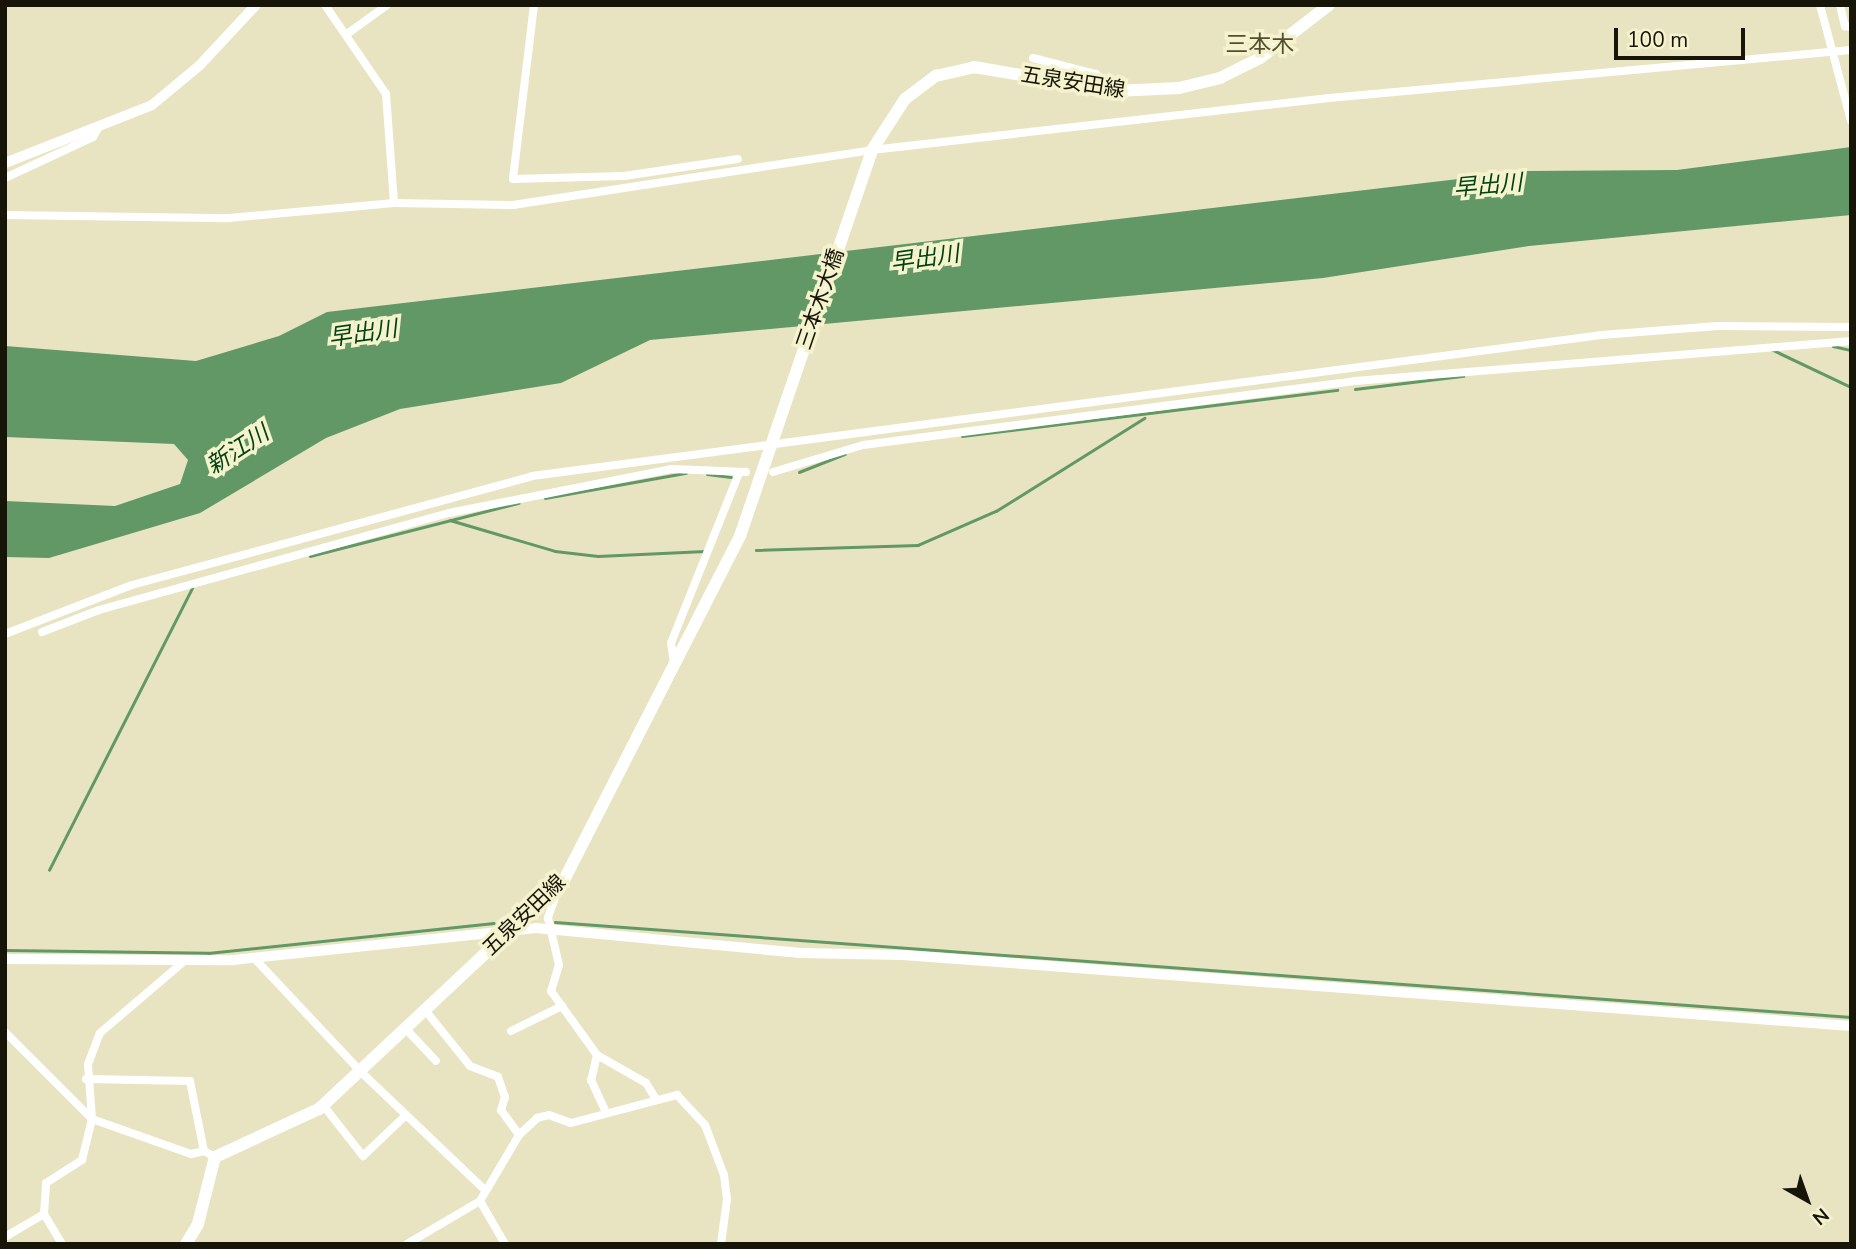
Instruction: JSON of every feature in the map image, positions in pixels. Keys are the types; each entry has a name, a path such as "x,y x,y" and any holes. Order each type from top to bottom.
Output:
{"main road":[{"name":"五泉安田線","path":"871,152 885,122 936,75 974,67 1115,91 1157,91 1220,78 1260,58 1329,5"},
{"name":"三本木大橋","path":"769,445 871,152"},
{"name":"五泉安田線","path":"210,1154 305,1120 560,884 600,818 740,536 769,445"},
{"path":"186,1244 198,1224 210,1154"}],"street":[{"path":"5,163 152,104 200,65 256,5"},
{"path":"325,5 386,94 394,203"},
{"path":"347,34 387,5"},
{"path":"534,5 513,179 624,176 738,159"},
{"path":"1820,5 1851,121"},
{"path":"1840,5 1845,26 1851,27"},
{"path":"5,215 229,218 394,203 513,205 871,152 1462,84 1759,62 1832,48 1851,50"},
{"path":"1033,58 1096,74 1115,91"},
{"path":"5,178 93,137 100,125"},
{"path":"5,634 132,585 465,492 545,474 1200,384 1588,337 1718,326 1851,327"},
{"path":"773,472 863,444 1355,381 1851,341"},
{"path":"42,632 99,610 449,513 671,470 715,467 742,473 671,643 674,668"},
{"path":"560,884 548,918 559,965 551,987 597,1055 646,1083 656,1099"},
{"path":"5,959 183,962 255,959 513,929 550,930 799,953 903,955 1851,1026"},
{"path":"255,959 360,1071 485,1190"},
{"path":"62,1244 44,1214 46,1183 82,1160 92,1119 86,1079 94,1044 106,1026 183,962"},
{"path":"511,1031 562,1006"},
{"path":"425,1010 470,1066 498,1077 505,1097 501,1110 519,1135"},
{"path":"405,1028 436,1061"},
{"path":"5,1032 92,1119 191,1154 210,1154 190,1082 86,1079"},
{"path":"597,1055 591,1080 606,1112"},
{"path":"407,1244 480,1201 519,1135 549,1115 571,1123 677,1095 699,1115 715,1143 727,1199 721,1244"},
{"path":"323,1105 363,1156 407,1115"},
{"path":"480,1201 505,1244"},
{"path":"5,1237 44,1214"}],"water":[{"path":"1851,147 1851,215 1529,246 1323,278 650,340 561,383 400,409 326,438 200,513 49,558 5,557 5,501 115,506 180,484 188,460 174,444 5,437 5,346 196,361 279,336 327,312 1527,171 1677,170"}],"waterway":[{"path":"1833,346 1851,350"},
{"path":"1771,349 1851,387"},
{"path":"1355,389 1463,376"},
{"path":"962,436 1337,390"},
{"path":"756,550 918,545 996,511 1144,418"},
{"path":"799,472 845,454"},
{"path":"545,498 686,473"},
{"path":"707,474 731,477"},
{"path":"310,556 518,503"},
{"path":"450,520 555,551 598,556 705,551"},
{"path":"49,870 192,588"},
{"path":"555,922 1851,1017"},
{"path":"5,950 208,953 493,923"}],"district":[{"name":"三本木","path":"1260,45"}],"water label":[{"name":"早出川","path":"1488,186"},
{"name":"早出川","path":"925,259"},
{"name":"早出川","path":"363,334"},
{"name":"新江川","path":"238,450"}]}
